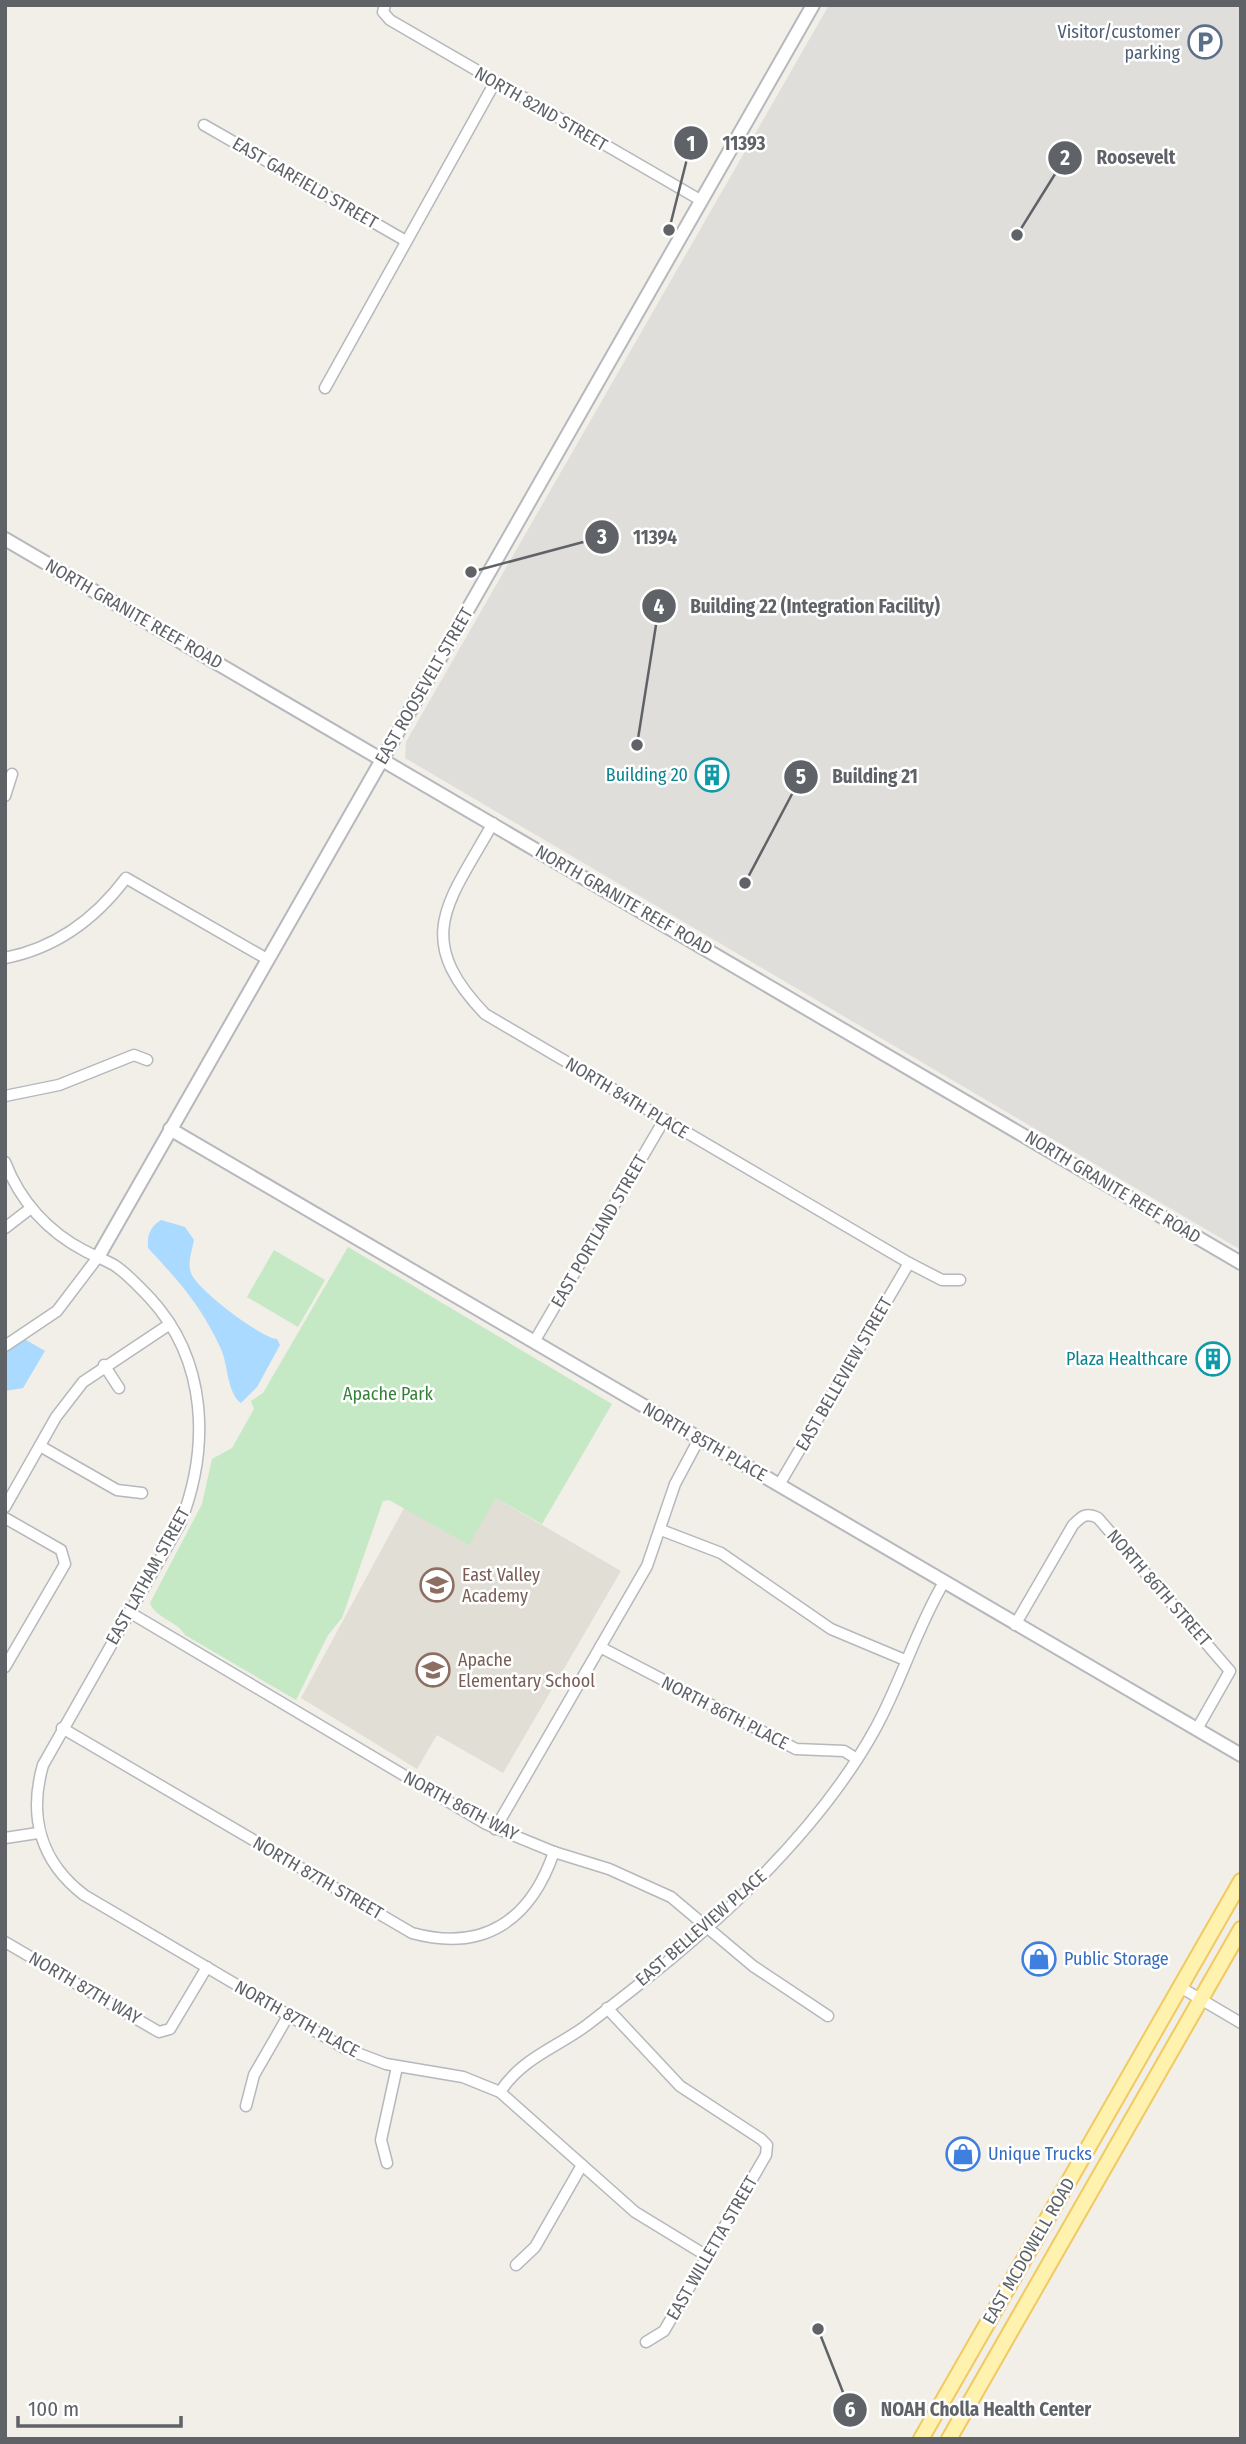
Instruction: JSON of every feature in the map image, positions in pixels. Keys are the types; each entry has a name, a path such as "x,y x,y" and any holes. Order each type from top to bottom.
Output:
{"main road":[{"name":"EAST MCDOWELL ROAD","path":"921,2439 1241,1881"},
{"name":"EAST MCDOWELL ROAD","path":"949,2439 1241,1929"},
{"path":"1109,2111 1130,2122"},
{"path":"994,2311 1015,2324"}],"street":[{"name":"EAST ROOSEVELT STREET","path":"98,1257 813,5"},
{"name":"NORTH 82ND STREET","path":"384,9 390,20 494,84 702,201"},
{"path":"324,387 494,84"},
{"name":"EAST GARFIELD STREET","path":"204,125 406,241"},
{"name":"NORTH GRANITE REEF ROAD","path":"5,539 1241,1263"},
{"path":"5,796 12,775"},
{"name":"NORTH 84TH PLACE","path":"493,823 451,896 443,921 442,943 449,968 461,989 485,1014 909,1263 942,1280 960,1280"},
{"path":"5,958 42,947 70,932 95,913 126,878 267,959"},
{"path":"5,1096 59,1085 134,1055 147,1060"},
{"name":"EAST PORTLAND STREET","path":"534,1342 664,1119"},
{"name":"NORTH 85TH PLACE","path":"170,1129 1241,1755"},
{"name":"EAST LATHAM STREET","path":"5,1162 31,1208 62,1237 115,1266 137,1285 170,1324 188,1361 195,1383 200,1455 191,1498 180,1524 43,1765 37,1784 38,1833"},
{"path":"5,1228 31,1208"},
{"path":"5,1346 57,1311 98,1257"},
{"name":"EAST BELLEVIEW STREET","path":"779,1485 909,1263"},
{"path":"5,1507 66,1402 83,1382 104,1365 170,1324"},
{"path":"104,1365 120,1388"},
{"path":"495,1829 647,1566 675,1484 699,1439"},
{"path":"40,1446 117,1490 142,1493"},
{"name":"NORTH 86TH STREET","path":"1015,1625 1073,1525 1082,1515 1090,1514 1098,1518 1230,1671 1197,1729"},
{"path":"5,1518 61,1550 65,1555 65,1564 5,1667"},
{"path":"661,1530 722,1553 831,1629 905,1660"},
{"name":"EAST BELLEVIEW PLACE","path":"500,2092 521,2066 571,2036 607,2008 707,1927 767,1871 857,1759 874,1730 917,1629 944,1582"},
{"name":"NORTH 86TH WAY","path":"129,1612 495,1829 554,1852 609,1869 658,1890 685,1906 754,1966 828,2016"},
{"name":"NORTH 86TH PLACE","path":"600,1647 796,1749 844,1751 857,1759"},
{"name":"NORTH 87TH STREET","path":"62,1728 412,1933 428,1938 460,1940 503,1926 531,1899 542,1883 554,1852"},
{"path":"5,1838 38,1833"},
{"name":"NORTH 87TH PLACE","path":"38,1833 50,1858 73,1886 288,2016 354,2053 397,2067 463,2077 500,2092 648,2222 707,2256"},
{"name":"NORTH 87TH WAY","path":"5,1942 159,2032 164,2032 174,2022 207,1967"},
{"path":"1180,1987 1241,2023"},
{"name":"EAST WILLETTA STREET","path":"607,2008 680,2086 761,2138 767,2146 766,2155 664,2331 646,2342"},
{"path":"246,2106 254,2075 288,2016"},
{"path":"387,2164 381,2140 397,2067"},
{"path":"516,2265 534,2247 582,2165"}],"shaded area":[{"path":"829,5 1241,5 1241,1250 405,758 406,742"},
{"path":"496,1498 621,1571 503,1773 437,1735 417,1769 301,1698 404,1508 469,1544"}],"green space":[{"name":"Apache Park","path":"348,1247 612,1404 542,1524 496,1498 469,1545 389,1500 383,1501 342,1618 328,1635 296,1700 185,1635 156,1612 150,1603 202,1504 212,1459 232,1448 254,1409 251,1401 263,1393"},
{"path":"274,1250 325,1280 298,1327 247,1297"}],"water":[{"path":"161,1220 185,1227 194,1240 190,1269 204,1290 244,1322 277,1339 280,1345 257,1387 241,1403 230,1385 221,1349 206,1320 180,1283 148,1248 150,1232"},
{"path":"21,1337 45,1351 23,1388 5,1391 5,1346"}],"place":[{"name":"Visitor/customer parking","path":"1205,42"},
{"name":"11393","path":"669,230"},
{"name":"Roosevelt","path":"1017,235"},
{"name":"11394","path":"471,572"},
{"name":"Building 22 (Integration Facility)","path":"637,745"},
{"name":"Building 20","path":"712,775"},
{"name":"Building 21","path":"745,883"},
{"name":"Plaza Healthcare","path":"1213,1359"},
{"name":"East Valley Academy","path":"437,1585"},
{"name":"Apache Elementary School","path":"433,1670"},
{"name":"Public Storage","path":"1039,1959"},
{"name":"Unique Trucks","path":"963,2154"},
{"name":"NOAH Cholla Health Center","path":"818,2329"}]}
